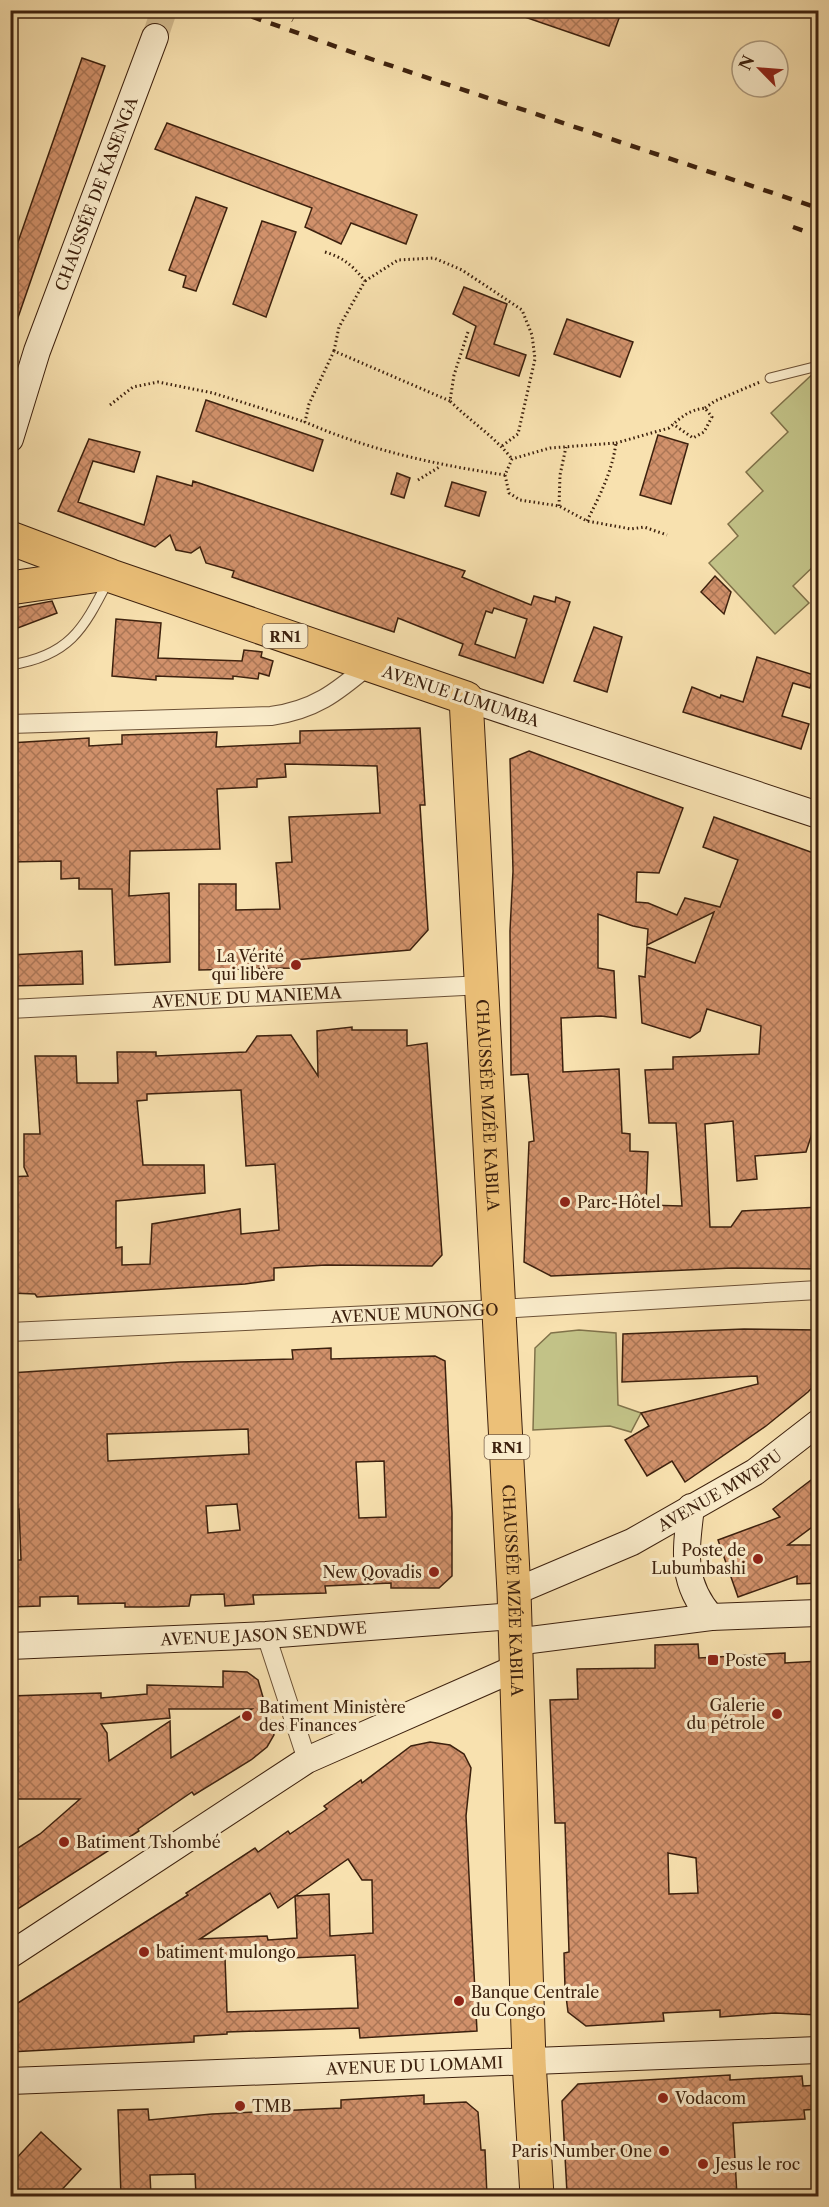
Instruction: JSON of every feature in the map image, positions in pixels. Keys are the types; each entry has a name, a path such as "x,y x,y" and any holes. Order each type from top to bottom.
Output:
{"highway":[{"name":"AVENUE LUMUMBA","path":"10,538 108,575 466,698"},
{"name":"AVENUE LUMUMBA","path":"10,588 108,575"},
{"name":"CHAUSSÉE MZÉE KABILA","path":"466,698 500,1309 515,1629 529,2061 537,2196"}],"main road":[{"name":"CHAUSSÉE DE KASENGA","path":"37,351 155,37"},
{"path":"10,386 37,351"},
{"path":"10,439 37,351"},
{"name":"AVENUE LUMUMBA","path":"466,698 819,815"},
{"name":"AVENUE MWEPU","path":"10,1955 307,1760 515,1629 632,1542 755,1472 819,1423"},
{"path":"691,1507 687,1575 697,1601 711,1617"},
{"name":"AVENUE JASON SENDWE","path":"10,1646 266,1635 515,1629 819,1613"},
{"name":"AVENUE DU LOMAMI","path":"10,2081 819,2050"}],"street":[{"path":"10,724 271,716 294,713 315,706 369,665"},
{"name":"AVENUE DU MANIEMA","path":"10,1009 483,985"},
{"name":"AVENUE MUNONGO","path":"10,1332 500,1309 819,1290"},
{"path":"266,1635 307,1760"}],"lane":[{"path":"770,378 819,366"},
{"path":"10,665 46,656 71,639 87,623 108,575"}],"path":[{"path":"325,252 341,257 351,264 365,281"},
{"path":"305,422 309,404 334,351 339,327 365,281 398,260 434,258 462,270 522,310 532,335 536,359 518,434 502,446"},
{"path":"450,401 454,375 468,332"},
{"path":"334,351 450,401 470,421 502,446 512,459"},
{"path":"512,459 550,448 616,443 639,438 673,424 690,410 705,408 715,401 770,378"},
{"path":"110,405 133,387 158,382 213,393 247,406 305,422 336,436 443,465 505,475"},
{"path":"673,424 693,438 704,432 712,417 705,408"},
{"path":"587,521 610,471 616,443"},
{"path":"559,506 560,475 566,447"},
{"path":"512,459 505,475 509,493 520,500 559,506 587,521 631,529 644,527 667,535"},
{"path":"418,480 443,465"}],"green space":[{"path":"818,369 818,562 793,586 809,603 775,634 709,563 738,536 728,524 763,491 746,472 788,432 771,413"},
{"path":"579,1330 616,1333 618,1405 641,1413 631,1432 610,1426 533,1430 535,1348 551,1333"}],"building":[{"path":"513,10 622,10 609,46 513,13"},
{"path":"82,58 105,66 13,332 10,332 10,265"},
{"path":"167,123 417,215 406,244 351,223 341,244 305,227 312,208 155,149"},
{"path":"196,197 227,208 196,291 183,287 186,276 169,270"},
{"path":"262,221 296,232 266,317 233,304"},
{"path":"464,287 507,304 494,344 526,355 519,376 466,358 476,326 453,314"},
{"path":"567,319 633,342 620,377 554,354"},
{"path":"206,400 323,440 313,471 196,431"},
{"path":"658,435 688,444 671,504 640,495"},
{"path":"89,439 140,452 134,472 93,461 78,502 144,525 157,476 192,486 193,481 465,571 462,577 531,605 534,596 555,602 556,597 570,602 543,683 459,655 463,644 398,618 394,632 232,577 234,571 206,563 200,547 191,553 176,550 170,535 155,547 58,511","holes":["494,608 527,619 515,658 475,644 486,611 492,613"]},
{"path":"397,473 410,478 404,498 391,494"},
{"path":"452,482 486,492 479,516 445,506"},
{"path":"715,576 731,592 724,614 701,592"},
{"path":"52,601 57,613 10,631 10,609"},
{"path":"116,619 161,623 158,658 242,661 244,650 262,652 261,657 273,661 269,676 259,673 258,679 233,676 233,679 156,676 156,680 112,676"},
{"path":"594,627 622,637 607,692 574,681"},
{"path":"757,657 814,675 810,688 793,683 782,716 809,724 801,749 683,712 692,687 720,698 721,695 743,702"},
{"path":"420,728 425,805 420,805 428,930 410,950 294,960 294,968 199,970 199,884 236,884 236,910 280,909 276,863 292,862 289,817 380,813 377,766 285,764 286,777 257,779 257,787 217,789 220,849 130,851 129,896 169,893 170,962 115,965 112,889 79,889 79,878 61,879 61,861 11,862 10,743 89,738 89,746 122,744 122,735 217,732 216,747 300,743 300,731"},
{"path":"529,751 683,808 659,873 637,872 636,902 648,903 677,915 685,898 720,907 738,860 703,847 714,817 819,855 819,1112 806,1152 755,1156 757,1179 737,1181 733,1121 705,1124 710,1227 731,1227 742,1211 819,1207 819,1269 732,1268 551,1276 524,1262 529,1142 534,1141 528,1074 511,1075 510,931 513,871 510,759","holes":["714,912 695,963 647,947 645,977 639,976 642,1023 690,1038 700,1031 707,1009 761,1026 759,1054 673,1057 673,1069 645,1070 649,1123 676,1123 682,1206 646,1205 648,1152 630,1151 630,1134 622,1133 619,1069 563,1072 561,1018 601,1016 616,1018 614,971 598,968 598,914 648,929 647,945"]},
{"path":"82,951 83,984 12,986 10,955"},
{"path":"352,1027 352,1030 407,1030 407,1046 427,1043 442,1255 432,1266 326,1265 274,1268 274,1280 245,1284 37,1297 35,1294 10,1293 10,1177 28,1176 24,1167 24,1134 40,1134 35,1056 76,1056 77,1083 118,1083 117,1052 156,1052 156,1056 246,1052 257,1036 291,1035 318,1076 317,1031","holes":["241,1090 246,1166 275,1164 279,1230 241,1234 240,1209 152,1224 150,1264 122,1265 122,1247 116,1248 116,1201 205,1193 204,1165 143,1165 137,1101 147,1100 147,1094"]},
{"path":"744,1329 819,1330 819,1380 808,1392 766,1426 685,1482 672,1461 647,1476 625,1440 649,1426 641,1413 758,1384 757,1376 622,1382 623,1334"},
{"path":"331,1348 331,1359 435,1356 445,1361 452,1513 452,1576 439,1588 391,1588 391,1583 325,1586 326,1593 253,1595 254,1604 225,1606 224,1594 191,1595 189,1606 156,1607 125,1607 125,1603 78,1604 78,1596 40,1597 40,1606 10,1607 10,1560 21,1560 19,1509 10,1510 10,1373 179,1362 293,1359 292,1350","holes":["248,1429 249,1454 108,1461 107,1434","384,1461 386,1517 359,1518 356,1462","237,1504 240,1530 208,1533 206,1506"]},
{"path":"819,1474 819,1522 788,1545 819,1545 819,1583 797,1584 797,1576 738,1597 718,1540 780,1517 773,1509"},
{"path":"698,1644 699,1658 785,1653 785,1663 819,1661 819,1849 815,1849 819,2015 775,2013 720,2017 720,2010 663,2013 664,2021 586,2026 568,2012 564,1953 569,1952 565,1823 555,1823 550,1700 578,1699 577,1669 655,1668 655,1645","holes":["668,1853 696,1858 698,1893 669,1894"]},
{"path":"223,1671 247,1672 258,1680 274,1735 267,1747 251,1760 194,1795 192,1792 138,1829 139,1831 10,1914 10,1853 40,1834 80,1799 10,1799 10,1696 101,1693 101,1698 147,1694 147,1685 223,1687","holes":["169,1709 252,1709 171,1758 170,1721 109,1761 107,1733 101,1724 170,1718"]},
{"path":"430,1742 450,1745 464,1754 471,1768 466,1816 477,2031 360,2038 359,2028 227,2032 227,2034 194,2036 194,2042 10,2052 10,2008 188,1895 186,1893 255,1848 258,1852 288,1831 290,1834 327,1809 324,1806 361,1780 362,1783 411,1746","holes":["348,1859 362,1880 372,1880 373,1933 330,1936 329,1894 295,1896","270,1893 278,1908 295,1896 297,1938 268,1940 267,1936 200,1939","355,1955 358,2008 227,2012 225,1958 270,1956 270,1959"]},
{"path":"730,2075 730,2080 802,2076 803,2086 819,2085 819,2109 804,2110 805,2119 733,2123 737,2196 583,2196 567,2193 562,2101 578,2084"},
{"path":"424,2095 424,2104 466,2102 478,2112 481,2150 485,2150 487,2196 196,2196 195,2174 150,2175 151,2196 121,2196 118,2110 148,2109 149,2120 212,2114 341,2108 341,2100"},
{"path":"41,2132 81,2169 56,2196 10,2196 10,2165"}],"tunnel":[{"path":"155,37 164,10"}],"railway":[{"path":"233,10 374,60 818,208"},
{"path":"275,10 293,20"},
{"path":"793,227 818,236"}],"place":[{"name":"La Vérité qui libère","path":"296,965"},
{"name":"Parc-Hôtel","path":"565,1202"},
{"name":"Poste de Lubumbashi","path":"758,1559"},
{"name":"New Qovadis","path":"434,1572"},
{"name":"Poste","path":"713,1660"},
{"name":"Galerie du pétrole","path":"777,1714"},
{"name":"Batiment Ministère des Finances","path":"247,1716"},
{"name":"Batiment Tshombé","path":"64,1842"},
{"name":"batiment mulongo","path":"144,1952"},
{"name":"Banque Centrale du Congo","path":"459,2001"},
{"name":"Vodacom","path":"663,2098"},
{"name":"TMB","path":"240,2106"},
{"name":"Paris Number One","path":"664,2151"},
{"name":"Jesus le roc","path":"703,2164"}]}
